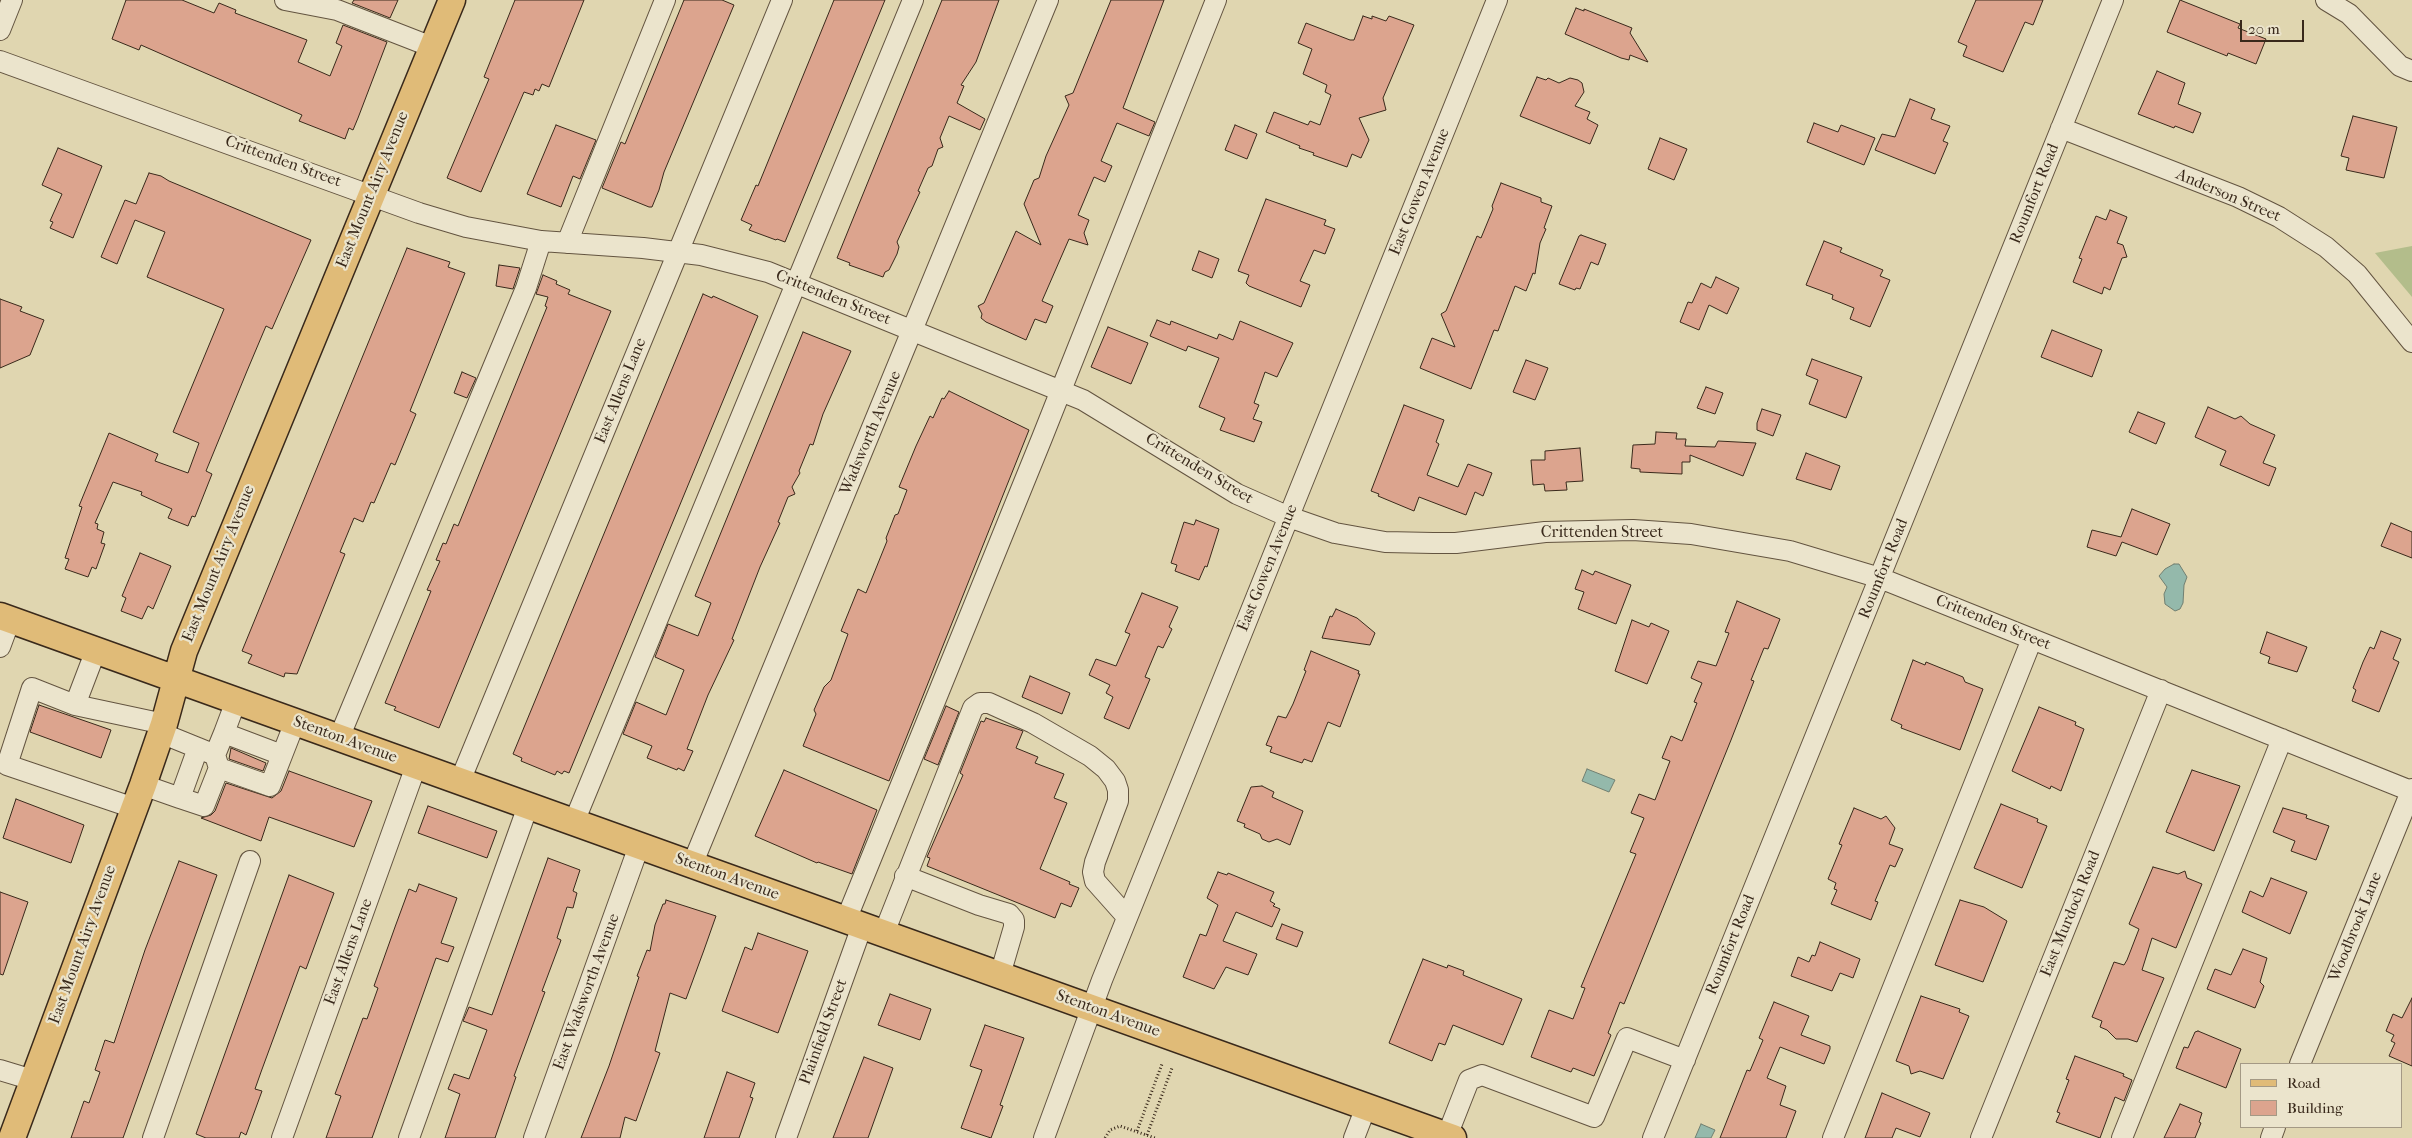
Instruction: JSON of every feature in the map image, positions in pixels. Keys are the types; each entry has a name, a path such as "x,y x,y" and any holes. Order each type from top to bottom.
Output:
{"main road":[{"name":"East Mount Airy Avenue","path":"12,1138 162,729 184,651 452,0"},
{"name":"Stenton Avenue","path":"5,618 1450,1137"}],"street":[{"path":"0,30 12,0"},
{"path":"567,243 665,0"},
{"name":"East Allens Lane","path":"460,782 782,0"},
{"path":"574,822 913,0"},
{"name":"Wadsworth Avenue","path":"692,865 1048,0"},
{"path":"864,926 1059,390 1216,0"},
{"name":"East Gowen Avenue","path":"1044,1138 1091,1008 1127,917 1497,0"},
{"name":"Roumfort Road","path":"1653,1138 2113,0"},
{"path":"2326,0 2349,14 2400,66 2412,72"},
{"path":"298,2 337,10 432,48"},
{"name":"Crittenden Street","path":"0,61 371,195 466,227 541,241 678,252 738,263 797,283 1059,390 1114,418 1223,486 1289,517 1351,537 1408,543 1456,543 1545,532 1603,529 1691,534 1790,551 1880,578 2412,790"},
{"name":"Anderson Street","path":"2061,128 2238,197 2286,221 2326,248 2358,274 2412,342"},
{"path":"339,738 526,288 541,241"},
{"path":"0,647 5,618"},
{"path":"1832,1138 2032,639"},
{"path":"75,705 96,650"},
{"path":"211,757 204,806 180,798 138,796 7,765 32,688 75,705 162,729 211,757 270,786 295,722"},
{"name":"East Murdoch Road","path":"1981,1138 2161,690"},
{"path":"180,798 211,757 224,733 236,700"},
{"path":"864,926 905,876 973,708 980,703 989,703 1033,723 1090,756 1106,769 1115,781 1118,790 1118,801 1093,872 1095,881 1127,917"},
{"path":"224,733 282,755"},
{"path":"2122,1138 2282,739"},
{"name":"East Allens Lane","path":"282,1138 416,766"},
{"name":"Woodbrook Lane","path":"2300,1063 2412,790"},
{"path":"409,1138 528,806"},
{"name":"East Wadsworth Avenue","path":"534,1138 639,846"},
{"path":"153,1138 250,861"},
{"path":"905,876 979,905 1009,914 1014,920 1014,928 1000,975"},
{"name":"Plainfield Street","path":"786,1138 864,926"},
{"path":"1450,1137 1470,1080 1482,1075 1594,1117 1627,1038 1684,1060"},
{"path":"0,1070 33,1080"},
{"path":"1354,1138 1366,1107"}],"path":[{"path":"1137,1131 1162,1064"},
{"path":"1147,1135 1172,1068"},
{"path":"1105,1138 1110,1130 1120,1126 1155,1138"},
{"path":"1141,1138 1143,1133"}],"green space":[{"path":"2412,246 2412,297 2375,253"}],"shaded area":[{"path":"2174,564 2179,564 2187,577 2184,585 2183,603 2180,609 2175,611 2165,604 2164,594 2167,587 2159,576 2165,569"},
{"path":"1587,769 1615,780 1609,792 1582,781"},
{"path":"1701,1124 1715,1130 1711,1138 1695,1138"}],"building":[{"path":"126,0 182,0 214,13 219,3 236,10 235,13 307,40 298,62 330,76 342,46 336,43 343,25 387,42 353,130 349,128 345,139 299,121 302,115 141,45 139,50 112,39"},
{"path":"354,0 398,0 390,18 352,3"},
{"path":"515,0 584,0 549,87 542,84 539,91 535,89 533,95 524,92 481,192 447,178 489,79 484,77"},
{"path":"684,0 722,0 734,5 664,172 652,207 649,207 602,188 621,142 625,144"},
{"path":"834,0 885,0 785,242 749,230 752,225 741,220 756,185 758,186"},
{"path":"942,0 999,0 976,62 961,85 964,86 957,103 985,119 980,130 949,116 940,138 943,147 938,149 932,166 928,168 918,191 920,192 897,242 899,247 897,254 883,277 849,265 850,263 837,258"},
{"path":"1111,0 1164,0 1123,108 1155,122 1149,136 1117,123 1101,161 1112,166 1105,182 1094,177 1078,215 1089,220 1084,233 1088,245 1069,239 1042,301 1053,306 1046,323 1035,319 1026,340 986,322 981,318 982,314 978,306 984,303 1016,231 1041,245 1024,204 1034,180 1039,178 1046,156 1069,105 1065,96 1073,93"},
{"path":"1976,0 2043,0 2033,25 2025,22 2003,72 1963,56 1967,46 1958,42"},
{"path":"2180,0 2240,24 2238,28 2266,39 2256,64 2228,53 2227,56 2167,32"},
{"path":"1576,8 1584,11 1584,9 1632,28 1630,33 1648,62 1630,55 1629,60 1621,58 1565,34"},
{"path":"1363,16 1372,19 1372,16 1386,21 1389,16 1414,25 1383,98 1386,110 1359,118 1369,140 1361,158 1352,154 1347,167 1313,155 1314,153 1299,148 1300,146 1266,132 1274,112 1308,125 1310,121 1320,125 1331,95 1325,92 1327,85 1303,74 1312,49 1298,43 1306,23 1354,40"},
{"path":"2157,71 2185,83 2178,104 2201,113 2193,133 2138,114"},
{"path":"1537,77 1546,80 1548,78 1559,83 1570,78 1582,83 1584,92 1575,106 1590,112 1587,119 1598,125 1590,144 1520,116"},
{"path":"1910,99 1935,109 1931,119 1950,126 1943,141 1948,143 1935,174 1875,150 1882,134 1895,137"},
{"path":"2353,116 2397,127 2384,178 2346,170 2349,158 2341,156"},
{"path":"1814,123 1838,132 1841,125 1875,138 1864,165 1807,142"},
{"path":"556,125 596,140 580,179 573,176 561,207 527,194"},
{"path":"1235,125 1257,134 1247,159 1225,150"},
{"path":"1660,138 1687,149 1674,180 1648,169"},
{"path":"58,148 102,166 73,238 50,228 53,222 50,221 62,194 42,185"},
{"path":"149,173 161,176 311,240 272,329 266,326 247,371 206,471 212,474 195,517 192,516 188,526 168,518 172,509 141,495 142,492 113,482 95,523 98,524 97,529 104,532 101,543 105,544 96,569 92,567 88,577 65,569 69,559 65,558 82,507 79,506 109,433 158,454 155,461 188,473 199,443 173,432 224,309 147,277 165,232 135,220 117,264 101,257 125,200 136,204"},
{"path":"1501,183 1541,198 1541,202 1552,206 1540,243 1535,274 1533,273 1526,291 1515,286 1498,331 1494,330 1471,389 1420,368 1432,338 1455,347 1441,314 1446,311 1477,236 1481,238"},
{"path":"1266,199 1326,220 1324,225 1335,229 1325,254 1314,250 1300,281 1310,285 1301,307 1249,286 1246,283 1249,275 1238,271"},
{"path":"2110,210 2127,217 2117,243 2123,245 2127,257 2122,258 2110,290 2104,287 2102,294 2073,282 2082,259 2079,258 2096,216 2106,220"},
{"path":"1581,235 1606,244 1598,265 1591,262 1580,289 1576,288 1575,290 1559,284"},
{"path":"1824,241 1842,248 1840,252 1883,270 1880,276 1890,280 1870,327 1850,319 1854,308 1832,299 1833,295 1806,285"},
{"path":"407,248 450,262 448,267 465,273 410,411 416,414 395,465 391,463 374,503 371,502 363,522 354,518 340,552 345,554 297,674 285,673 284,677 248,663 252,655 242,651"},
{"path":"1199,251 1219,259 1212,278 1192,270"},
{"path":"499,265 520,268 513,289 496,286"},
{"path":"543,275 557,281 556,284 570,290 568,294 611,311 439,728 394,710 396,707 385,703 431,591 427,590 440,561 436,560 443,543 446,544 454,524 458,526 547,307 545,306 548,297 536,294"},
{"path":"1716,277 1739,288 1727,314 1709,305 1699,330 1680,322 1688,302 1692,303 1701,283 1711,288"},
{"path":"703,294 712,298 713,296 758,316 569,773 564,771 562,774 557,771 555,775 521,761 522,758 513,754"},
{"path":"0,299 22,307 20,311 44,320 30,355 0,368"},
{"path":"1157,320 1170,325 1171,321 1217,339 1219,334 1233,340 1240,321 1293,343 1277,377 1265,372 1254,403 1259,405 1253,419 1262,422 1254,442 1220,430 1225,418 1199,407 1219,358 1188,346 1186,351 1150,336"},
{"path":"1108,327 1148,343 1131,384 1091,367"},
{"path":"2052,330 2102,350 2092,377 2041,357"},
{"path":"803,332 851,351 823,414 813,445 810,444 799,471 800,473 792,487 795,494 788,497 778,522 780,523 760,567 732,639 734,640 708,695 687,749 693,751 684,771 678,768 677,770 647,758 652,746 623,734 636,702 666,715 684,670 655,657 668,624 698,636 711,603 695,596"},
{"path":"1812,359 1862,377 1846,418 1809,404 1818,380 1806,375"},
{"path":"1526,360 1548,368 1535,400 1513,392"},
{"path":"462,372 476,378 467,398 454,393"},
{"path":"1706,387 1723,393 1715,414 1697,408"},
{"path":"949,391 1029,430 889,781 803,746 816,714 814,710 824,687 831,680 848,634 841,631 858,589 866,593 887,541 886,538 895,515 898,514 907,490 899,487 930,416 933,418 942,398 944,399"},
{"path":"1404,405 1444,420 1436,442 1439,444 1427,475 1458,487 1468,464 1492,473 1483,496 1475,492 1466,515 1419,497 1414,511 1378,496 1379,494 1371,491"},
{"path":"2208,407 2235,419 2241,416 2250,424 2275,435 2263,463 2276,468 2269,486 2220,465 2226,451 2195,437"},
{"path":"1762,409 1781,415 1773,436 1757,430 1757,423"},
{"path":"2138,412 2165,423 2156,444 2129,432"},
{"path":"1656,432 1677,433 1676,439 1686,439 1685,446 1715,447 1718,441 1756,443 1743,476 1690,455 1690,462 1682,462 1682,474 1640,472 1640,469 1631,468 1633,445 1655,444"},
{"path":"1580,448 1583,481 1566,482 1567,490 1545,491 1544,484 1533,485 1531,460 1545,460 1545,451"},
{"path":"1806,453 1840,466 1831,490 1796,479"},
{"path":"2132,509 2170,524 2157,555 2122,542 2116,556 2087,547 2092,530 2121,537"},
{"path":"1196,520 1219,529 1207,567 1205,566 1199,580 1175,571 1177,565 1171,563 1184,522 1194,525"},
{"path":"2391,523 2412,532 2412,558 2381,546"},
{"path":"140,553 171,566 153,609 148,606 142,619 121,611 126,598 122,596"},
{"path":"1582,570 1593,575 1595,571 1631,585 1616,624 1578,609 1584,592 1575,589"},
{"path":"1142,593 1178,607 1169,627 1172,629 1163,648 1158,646 1145,677 1150,679 1129,729 1104,718 1113,697 1106,693 1110,685 1089,675 1096,659 1116,666 1130,634 1125,632"},
{"path":"1737,601 1780,619 1768,649 1764,648 1751,680 1754,681 1731,740 1624,1004 1620,1002 1608,1033 1611,1035 1594,1076 1573,1068 1571,1072 1531,1057 1549,1010 1573,1019 1585,988 1581,987 1636,854 1630,852 1644,818 1631,813 1639,794 1655,800 1670,761 1662,758 1671,736 1682,741 1697,703 1694,702 1702,683 1691,678 1698,661 1716,666 1729,633 1725,632"},
{"path":"1336,609 1357,618 1375,633 1370,645 1322,638 1330,616 1332,617"},
{"path":"1632,620 1649,627 1651,623 1669,631 1647,684 1615,671"},
{"path":"2381,631 2401,639 2393,659 2399,662 2379,712 2352,701 2356,690 2353,688 2363,662 2370,647 2374,649"},
{"path":"2267,632 2307,647 2297,672 2268,663 2270,657 2260,653"},
{"path":"1311,651 1359,671 1358,674 1360,674 1340,727 1328,722 1312,762 1304,759 1302,763 1270,752 1272,747 1266,745 1278,716 1286,718 1293,704 1306,671 1304,670"},
{"path":"1913,660 1925,665 1926,662 1963,677 1965,682 1983,689 1960,750 1901,728 1902,725 1891,720"},
{"path":"1030,676 1070,693 1062,714 1022,697"},
{"path":"39,705 111,730 101,758 30,732"},
{"path":"946,706 959,712 938,765 924,759"},
{"path":"2039,707 2076,722 2075,725 2084,729 2061,791 2051,786 2050,789 2012,771"},
{"path":"986,718 1023,731 1016,748 1038,757 1035,763 1064,774 1054,798 1067,803 1040,869 1079,888 1071,907 1061,903 1055,918 927,866 930,858 927,857 963,775 960,773 981,721 984,722"},
{"path":"231,748 266,763 263,771 229,759"},
{"path":"784,770 877,810 852,874 817,863 755,836"},
{"path":"2192,770 2240,786 2214,851 2166,832"},
{"path":"289,771 372,801 354,847 269,817 261,841 201,818 211,815 215,811 226,783 272,798 281,791"},
{"path":"1262,786 1274,792 1272,797 1303,811 1290,845 1277,839 1269,842 1262,839 1260,834 1244,827 1245,824 1237,821 1251,787"},
{"path":"16,799 84,825 71,863 3,838"},
{"path":"2001,804 2038,819 2037,822 2047,826 2022,888 1974,868"},
{"path":"428,806 497,831 487,858 418,833"},
{"path":"1854,808 1881,819 1886,816 1895,828 1889,844 1903,849 1895,867 1890,865 1875,901 1878,902 1871,920 1831,904 1837,890 1834,889 1836,883 1828,879 1842,845 1839,844"},
{"path":"2283,808 2307,815 2306,818 2329,826 2316,860 2291,851 2295,841 2273,832"},
{"path":"548,858 580,870 573,891 577,893 573,908 567,907 557,938 561,940 542,991 545,992 514,1076 516,1077 495,1138 445,1138 460,1094 448,1089 454,1074 469,1079 487,1030 463,1021 469,1007 492,1015"},
{"path":"179,861 217,875 123,1138 71,1138 84,1101 89,1103 100,1072 95,1070 105,1040 114,1043 145,950"},
{"path":"2153,867 2178,874 2185,871 2187,878 2202,884 2176,948 2152,938 2142,970 2164,978 2137,1042 2128,1039 2116,1039 2107,1030 2100,1027 2102,1021 2092,1017 2114,962 2124,965 2127,960 2139,929 2129,924"},
{"path":"1218,872 1227,875 1228,873 1274,892 1270,901 1275,904 1273,906 1280,909 1272,927 1236,912 1223,941 1257,954 1248,975 1226,967 1214,989 1183,977 1200,934 1206,936 1218,905 1207,898"},
{"path":"289,875 334,893 306,969 300,966 261,1072 255,1089 262,1091 246,1135 241,1132 239,1138 206,1138 196,1134"},
{"path":"2271,878 2307,892 2290,934 2242,912 2250,891 2263,897"},
{"path":"419,884 457,898 441,943 454,947 448,962 436,958 372,1138 326,1138 341,1096 335,1094 363,1018 367,1019 378,988 374,986 395,927 409,889 416,892"},
{"path":"0,892 28,902 3,975 0,974"},
{"path":"666,900 716,916 704,950 686,999 670,993 655,1051 660,1053 636,1121 625,1117 620,1138 581,1138 609,1066 639,977 637,976 647,950 650,951 655,925"},
{"path":"1960,900 1984,907 2007,921 1983,982 1935,965"},
{"path":"1282,924 1303,932 1297,947 1276,939"},
{"path":"758,933 808,951 778,1033 722,1011 745,947 752,950"},
{"path":"1820,942 1860,959 1853,978 1840,973 1832,991 1791,976 1798,957 1809,962 1812,955 1815,956"},
{"path":"2243,949 2267,958 2260,982 2264,986 2255,1008 2207,989 2215,969 2231,975"},
{"path":"1423,959 1447,968 1448,965 1464,971 1463,975 1522,999 1503,1045 1453,1025 1445,1045 1439,1043 1432,1061 1389,1043"},
{"path":"890,994 931,1009 920,1040 878,1025"},
{"path":"1921,996 1960,1009 1959,1012 1969,1016 1943,1079 1920,1071 1911,1074 1909,1066 1896,1061"},
{"path":"2412,998 2412,1066 2389,1056 2395,1043 2391,1041 2394,1035 2386,1031 2393,1014 2402,1018"},
{"path":"1774,1002 1809,1016 1801,1035 1830,1046 1830,1049 1824,1064 1780,1047 1767,1078 1786,1086 1780,1105 1796,1111 1786,1138 1720,1138 1747,1070 1750,1071 1763,1040 1759,1038"},
{"path":"985,1025 1024,1038 1000,1105 1003,1106 991,1138 961,1128 982,1070 970,1066"},
{"path":"2198,1031 2241,1049 2226,1088 2176,1068 2184,1047 2188,1048 2195,1032"},
{"path":"2075,1056 2124,1074 2123,1076 2132,1080 2124,1101 2115,1097 2100,1138 2056,1122 2060,1113 2057,1112 2069,1080 2066,1079"},
{"path":"864,1057 893,1068 868,1138 833,1138"},
{"path":"727,1072 755,1083 750,1097 753,1098 739,1138 704,1138"},
{"path":"1882,1093 1930,1113 1920,1137 1896,1128 1892,1138 1865,1138"},
{"path":"2180,1104 2202,1113 2199,1122 2201,1123 2195,1138 2164,1138"}]}
